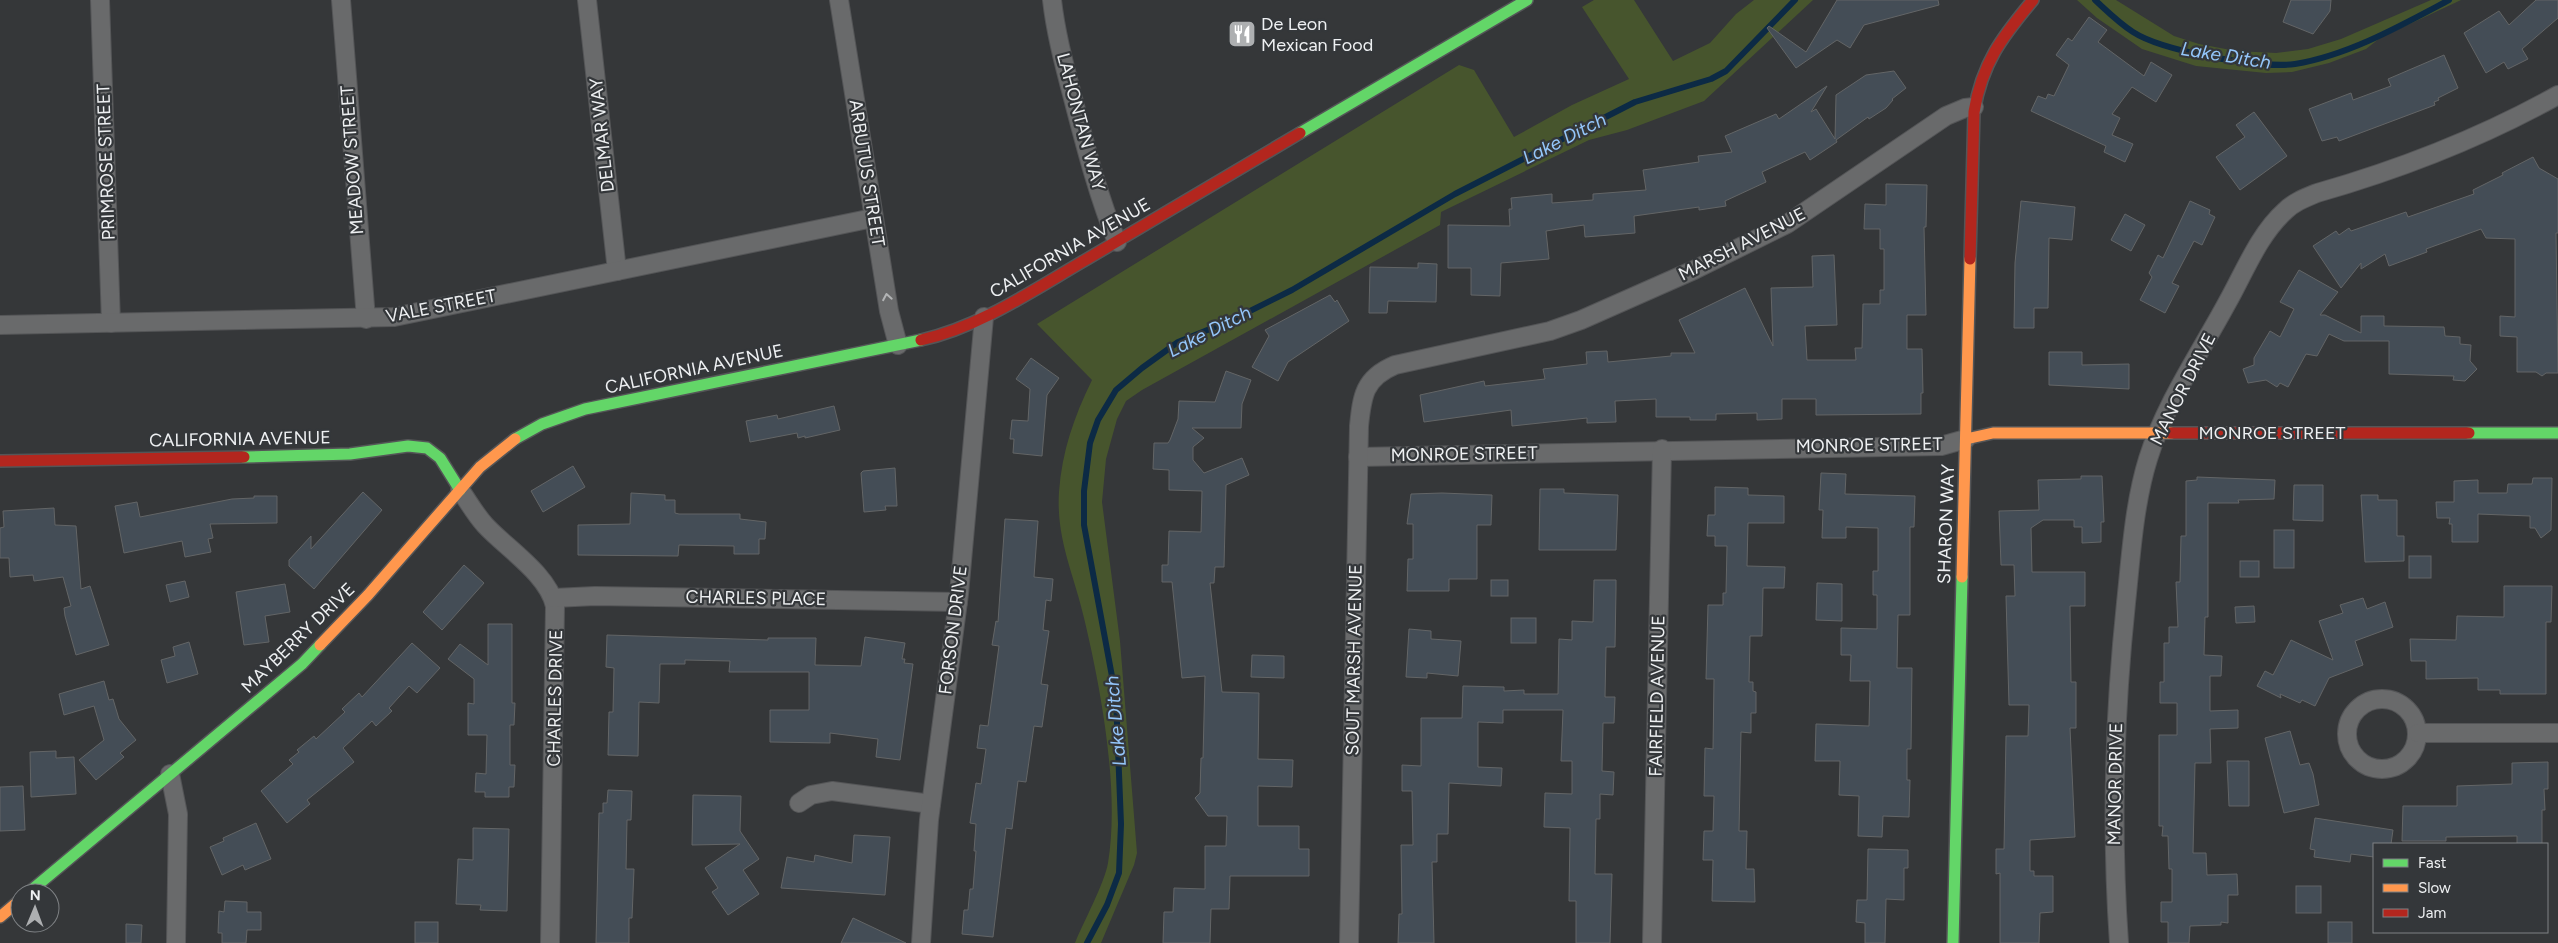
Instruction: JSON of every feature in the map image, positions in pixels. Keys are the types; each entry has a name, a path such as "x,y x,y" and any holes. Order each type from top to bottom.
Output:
{"street":[{"name":"PRIMROSE STREET","path":"100,0 111,323"},
{"name":"MEADOW STREET","path":"341,0 366,319"},
{"name":"DELMAR WAY","path":"587,0 617,271"},
{"name":"ARBUTUS STREET","path":"839,0 873,218 889,311 898,344"},
{"name":"LAHONTAN WAY","path":"1052,0 1061,47 1081,129 1105,212 1117,242"},
{"name":"CALIFORNIA AVENUE","path":"586,409 934,337 984,317 1117,242 1527,0"},
{"path":"1974,107 1977,86 1986,61 1999,41 2033,0"},
{"name":"MANOR DRIVE","path":"2119,943 2113,843 2116,713 2129,574 2137,514 2148,459 2170,407 2262,241 2284,211 2298,201 2316,193 2381,174 2441,152 2558,95"},
{"name":"MARSH AVENUE","path":"1372,379 1382,370 1394,364 1550,330 1581,320 1694,270 1787,224 1946,116 1965,108 1974,107"},
{"name":"SHARON WAY","path":"1953,943 1974,107"},
{"name":"VALE STREET","path":"0,325 366,319 418,314 873,218"},
{"name":"FORSON DRIVE","path":"921,943 931,804 958,602 984,317"},
{"name":"SOUT MARSH AVENUE","path":"1349,943 1360,407 1364,392 1372,379"},
{"name":"MAYBERRY DRIVE","path":"40,883 302,664 368,595 460,490 500,448 517,436 550,419 586,409"},
{"name":"MONROE STREET","path":"1358,457 1662,449 1941,446 1992,433 2558,433"},
{"name":"CALIFORNIA AVENUE","path":"0,461 314,456 350,454 408,446 427,448 440,458 460,490"},
{"name":"FAIRFIELD AVENUE","path":"1652,943 1662,449"},
{"name":"CHARLES DRIVE","path":"460,490 484,524 540,577 554,598 557,622 550,943"},
{"name":"CHARLES PLACE","path":"554,598 595,596 958,602"},
{"path":"2386,698 2402,704 2408,710 2414,717 2418,733 2414,750 2403,763 2387,769 2370,767 2356,758 2348,743 2347,726 2355,710 2369,700 2386,698"},
{"path":"2418,733 2558,733"},
{"path":"170,774 178,814 176,943"},
{"path":"799,803 811,795 832,791 931,804"},
{"path":"0,917 10,908"}],"green space":[{"path":"1594,0 1634,0 1673,61 1710,43 1736,14 1754,0 1813,0 1704,101 1627,130 1589,140 1441,212 1440,225 1142,390 1126,401 1117,419 1106,459 1102,502 1120,641 1137,853 1134,865 1101,943 1075,943 1106,871 1111,835 1112,804 1107,740 1097,676 1080,602 1063,541 1059,509 1059,492 1066,448 1074,421 1092,380 1037,324 1459,65 1474,70 1514,137 1572,105 1629,79 1582,7"},
{"path":"2077,0 2116,0 2174,36 2199,44 2236,51 2276,53 2308,49 2341,39 2431,0 2461,0 2380,38 2366,49 2329,63 2292,72 2266,73 2196,66 2142,49 2097,18"}],"building":[{"path":"1837,0 1938,0 1939,5 1864,25 1850,48 1837,40 1796,68 1767,28 1769,26 1806,52"},
{"path":"2291,0 2331,0 2330,11 2313,34 2283,22"},
{"path":"2536,0 2558,0 2558,18 2522,49 2528,59 2508,69 2504,62 2486,73 2464,33 2499,11 2509,25"},
{"path":"2089,17 2107,30 2098,42 2144,76 2151,62 2172,75 2156,102 2132,87 2112,114 2120,118 2112,135 2133,144 2125,162 2104,152 2106,146 2031,111 2038,96 2046,99 2048,94 2054,96 2069,65 2056,55 2068,38 2072,41"},
{"path":"2444,55 2458,88 2438,98 2439,100 2434,102 2435,105 2339,141 2337,137 2322,141 2309,109 2351,93 2353,100 2391,86 2388,79"},
{"path":"1894,71 1906,88 1892,99 1886,108 1869,119 1868,117 1836,140 1837,142 1810,160 1805,152 1762,172 1766,182 1725,201 1726,206 1699,210 1699,207 1634,216 1635,233 1585,237 1584,225 1546,231 1549,259 1501,263 1500,296 1471,295 1471,268 1448,268 1448,225 1510,226 1509,209 1512,209 1511,198 1552,194 1552,203 1593,200 1593,194 1646,190 1643,170 1699,162 1698,156 1732,152 1725,136 1776,114 1779,119 1827,86 1811,112 1816,109 1835,139 1836,95 1866,75"},
{"path":"2254,112 2287,156 2240,190 2216,157 2245,137 2236,125"},
{"path":"2533,157 2539,168 2558,179 2558,233 2556,233 2558,373 2546,373 2542,376 2536,372 2517,372 2517,337 2500,336 2500,316 2515,317 2515,239 2486,238 2481,229 2426,249 2427,252 2389,266 2385,254 2361,269 2361,263 2341,288 2313,246 2336,231 2339,235 2349,228 2351,231 2406,212 2408,217 2474,194 2473,190"},
{"path":"1886,184 1927,185 1926,227 1924,227 1926,315 1907,315 1907,349 1922,349 1923,393 1921,393 1921,414 1816,415 1816,399 1782,399 1782,419 1757,420 1757,413 1716,414 1716,420 1690,420 1690,417 1656,417 1656,399 1615,401 1616,422 1587,423 1587,418 1512,426 1511,410 1424,422 1420,395 1484,381 1485,386 1545,379 1543,369 1587,364 1586,352 1607,351 1608,362 1671,356 1671,353 1695,353 1679,320 1745,288 1773,346 1771,288 1813,287 1812,256 1834,255 1837,325 1805,326 1807,360 1856,360 1855,348 1862,348 1863,304 1880,304 1880,290 1884,290 1884,249 1880,249 1880,229 1864,229 1865,204 1886,205"},
{"path":"2021,201 2075,207 2072,240 2049,238 2048,308 2034,308 2034,328 2014,328 2015,263"},
{"path":"2190,201 2210,210 2209,214 2215,217 2202,245 2194,241 2172,283 2179,286 2165,313 2140,300 2152,277 2149,273 2158,255 2163,258"},
{"path":"2125,214 2145,225 2131,251 2111,240"},
{"path":"1418,263 1437,264 1436,302 1388,301 1387,313 1369,313 1370,267 1418,268"},
{"path":"2299,270 2338,292 2320,315 2325,315 2361,333 2361,316 2384,316 2384,326 2444,327 2445,336 2460,337 2460,344 2471,345 2470,361 2477,369 2465,381 2453,380 2454,376 2389,374 2389,341 2344,341 2329,334 2317,356 2306,354 2288,387 2280,383 2277,387 2266,380 2248,383 2243,369 2254,365 2254,358 2270,331 2280,337 2294,309 2280,302"},
{"path":"1330,295 1335,302 1337,300 1349,321 1288,362 1278,381 1252,367 1269,336 1265,330"},
{"path":"2049,352 2082,352 2082,365 2129,364 2129,389 2049,385"},
{"path":"1031,358 1059,378 1047,395 1042,456 1013,453 1014,439 1010,439 1012,420 1028,421 1030,389 1016,379"},
{"path":"1226,371 1251,380 1242,404 1241,428 1192,428 1204,438 1193,447 1193,460 1204,473 1242,458 1249,475 1226,485 1224,567 1215,567 1214,583 1210,583 1222,692 1259,693 1258,759 1293,760 1292,787 1258,786 1258,826 1299,826 1299,849 1309,849 1309,876 1230,876 1229,909 1211,909 1210,943 1163,943 1164,912 1173,912 1174,888 1205,889 1205,846 1226,846 1227,816 1208,816 1195,798 1200,793 1201,758 1203,758 1205,676 1182,678 1172,582 1162,582 1162,565 1168,565 1169,531 1201,532 1202,491 1169,490 1169,470 1153,469 1154,443 1168,443 1170,440 1178,419 1179,401 1215,402"},
{"path":"834,406 840,430 805,438 805,436 798,438 797,433 750,442 746,421 777,415 778,419"},
{"path":"573,466 585,487 543,512 531,491"},
{"path":"895,468 897,506 885,506 886,510 864,512 861,473 863,471"},
{"path":"1821,473 1846,474 1845,494 1915,496 1914,527 1910,527 1910,615 1898,615 1897,668 1912,668 1911,749 1907,749 1907,780 1910,780 1909,817 1883,816 1882,837 1858,836 1859,796 1839,795 1840,761 1815,761 1816,724 1869,726 1870,681 1850,681 1851,655 1841,655 1841,628 1877,629 1877,595 1873,595 1873,571 1878,571 1878,528 1846,527 1846,538 1822,538 1823,510 1819,510"},
{"path":"2081,476 2102,476 2104,522 2101,522 2101,542 2082,543 2082,527 2074,527 2074,520 2043,520 2031,528 2032,572 2085,572 2085,606 2070,606 2071,682 2076,682 2076,728 2070,728 2075,837 2030,840 2030,871 2034,871 2034,876 2053,876 2053,912 2040,913 2039,943 2000,943 2000,873 1996,874 1996,849 2004,849 2006,736 2028,736 2029,705 2009,705 2006,596 2015,596 2014,565 2001,565 1999,511 2039,510 2038,480 2081,479"},
{"path":"2197,477 2275,480 2274,499 2238,500 2239,503 2208,503 2208,617 2205,617 2204,655 2222,656 2221,676 2210,676 2210,711 2238,710 2238,728 2210,729 2211,763 2195,763 2193,853 2206,853 2207,875 2237,874 2238,895 2228,895 2228,923 2221,922 2221,925 2190,926 2189,943 2168,943 2168,922 2161,922 2161,902 2172,902 2172,869 2169,869 2168,836 2162,836 2163,826 2159,826 2159,735 2177,735 2177,703 2160,703 2160,682 2164,682 2164,643 2169,643 2169,627 2178,627 2176,582 2180,582 2181,536 2186,536 2186,481 2197,480"},
{"path":"2533,478 2552,478 2551,530 2541,538 2535,528 2530,528 2530,516 2478,514 2478,542 2452,542 2450,518 2437,518 2436,502 2454,502 2454,481 2478,480 2478,493 2507,493 2508,484 2532,484"},
{"path":"2294,485 2323,485 2323,521 2293,520"},
{"path":"1715,487 1748,488 1748,495 1784,496 1784,523 1748,523 1747,566 1785,567 1784,588 1763,588 1762,636 1750,636 1749,682 1753,682 1753,691 1756,692 1756,713 1751,713 1751,733 1741,732 1739,831 1747,831 1746,869 1754,869 1755,902 1712,901 1713,860 1703,860 1704,831 1713,831 1714,796 1704,796 1705,748 1713,749 1714,679 1706,679 1708,605 1723,605 1723,593 1726,593 1727,546 1715,546 1715,536 1707,536 1708,515 1715,515"},
{"path":"1540,489 1564,489 1564,493 1618,495 1616,550 1539,550"},
{"path":"363,492 382,510 314,589 289,566 289,560 311,536 311,549"},
{"path":"631,493 665,495 665,500 675,500 675,513 679,514 740,514 740,519 766,522 765,539 759,539 759,554 734,554 734,546 679,545 678,556 578,555 578,525 630,524"},
{"path":"1411,494 1492,495 1491,525 1477,525 1477,579 1449,579 1449,591 1407,591 1408,559 1413,559 1413,524 1407,524"},
{"path":"2361,495 2378,495 2378,500 2397,500 2397,536 2404,536 2404,561 2365,562"},
{"path":"254,496 277,496 277,523 210,524 213,538 208,539 211,552 185,557 182,541 124,553 115,506 137,502 140,517 232,499 254,498"},
{"path":"54,508 55,525 76,526 81,589 90,586 109,645 76,655 65,616 64,608 71,606 63,577 34,581 33,575 10,577 9,558 0,558 0,528 4,527 3,511"},
{"path":"1005,519 1038,521 1034,577 1053,579 1051,601 1046,600 1043,630 1049,631 1041,684 1048,685 1042,727 1034,726 1026,782 1018,781 1012,829 1006,828 993,937 962,934 964,910 968,910 970,889 973,889 976,851 974,851 976,824 970,823 976,783 981,784 986,749 977,748 980,725 988,726 999,646 992,645 996,621 998,622"},
{"path":"2274,530 2294,530 2294,568 2274,568"},
{"path":"2409,556 2431,556 2431,578 2409,578"},
{"path":"2240,561 2259,561 2259,577 2240,577"},
{"path":"464,565 484,583 442,630 423,612"},
{"path":"1491,580 1508,580 1508,596 1491,596"},
{"path":"1594,580 1616,580 1615,647 1606,647 1605,697 1615,697 1614,723 1603,723 1602,771 1614,772 1613,795 1600,794 1600,819 1596,819 1595,874 1612,874 1610,943 1576,943 1576,901 1569,901 1570,828 1544,827 1545,793 1572,794 1572,761 1561,761 1563,710 1503,710 1503,723 1478,722 1478,767 1502,768 1501,786 1449,783 1448,834 1437,834 1437,862 1432,862 1434,943 1398,943 1399,914 1402,914 1401,845 1413,845 1412,791 1402,791 1402,765 1421,766 1421,718 1462,718 1463,686 1504,687 1504,691 1524,690 1524,694 1558,694 1559,639 1572,640 1572,621 1593,622"},
{"path":"185,581 189,597 170,602 166,585"},
{"path":"1817,583 1842,584 1842,621 1816,620"},
{"path":"285,584 290,612 265,616 269,642 244,645 236,592"},
{"path":"2504,586 2552,586 2551,622 2546,622 2546,694 2500,694 2500,690 2478,690 2478,678 2426,679 2426,661 2411,661 2410,639 2456,640 2457,616 2504,617"},
{"path":"2363,598 2367,609 2385,602 2393,627 2355,641 2363,665 2329,678 2315,706 2302,700 2300,703 2280,694 2281,698 2257,686 2265,671 2273,675 2291,640 2333,660 2319,621 2343,613 2340,605"},
{"path":"2254,606 2255,622 2236,623 2235,607"},
{"path":"1511,618 1536,618 1536,643 1511,643"},
{"path":"488,624 512,624 512,703 515,703 514,725 510,725 510,765 515,765 514,787 509,787 509,797 485,797 485,792 475,792 476,773 486,774 487,735 468,735 468,703 474,704 474,679 448,659 460,644 488,665"},
{"path":"1409,629 1431,631 1431,639 1461,641 1458,676 1427,673 1427,678 1406,677"},
{"path":"607,635 768,640 768,638 816,638 815,665 861,666 865,637 905,643 902,659 905,659 904,663 913,664 900,760 876,757 878,739 830,733 830,743 770,742 770,710 809,710 809,672 729,672 730,661 685,660 685,664 660,664 659,703 639,702 638,756 608,755 609,712 613,712 614,668 606,667"},
{"path":"189,642 198,674 167,683 161,660 175,656 173,647"},
{"path":"412,643 440,668 417,693 409,686 389,708 392,711 376,726 372,721 343,748 354,762 307,800 310,804 287,823 261,791 293,764 289,760 299,752 297,750 314,736 316,739 345,712 342,709 359,693 362,697"},
{"path":"1252,655 1284,656 1284,678 1251,677"},
{"path":"104,681 109,700 113,699 119,719 136,740 120,753 124,757 96,780 79,760 104,740 94,706 64,715 59,694"},
{"path":"2290,731 2300,765 2309,763 2319,805 2284,813 2265,738"},
{"path":"56,751 56,758 74,757 76,794 31,797 30,752"},
{"path":"2227,761 2249,761 2249,806 2229,806"},
{"path":"2548,762 2548,789 2544,789 2545,810 2542,810 2542,843 2517,843 2517,836 2446,837 2446,841 2402,841 2403,806 2457,806 2457,786 2512,784 2512,763"},
{"path":"23,786 25,830 0,831 0,787"},
{"path":"608,790 632,791 631,820 627,820 626,869 634,869 632,918 629,918 629,943 596,943 599,813 603,813 603,803 607,803"},
{"path":"693,795 741,796 740,831 759,859 743,870 759,894 728,915 712,892 718,888 705,868 740,844 692,845"},
{"path":"2315,818 2393,830 2391,843 2373,843 2373,857 2351,854 2350,862 2314,857 2315,850 2310,849"},
{"path":"256,823 271,859 245,870 243,865 222,875 210,847 224,841 223,838"},
{"path":"473,828 509,829 507,911 480,910 481,905 456,904 458,859 473,860"},
{"path":"854,835 890,837 885,895 781,888 787,857 814,862 815,855 852,863"},
{"path":"1868,849 1908,850 1908,868 1904,868 1904,900 1886,899 1885,943 1865,943 1865,923 1856,922 1857,900 1867,900"},
{"path":"2296,886 2321,886 2321,913 2296,913"},
{"path":"225,901 247,902 247,912 261,912 261,930 247,930 246,943 222,943 222,933 218,933 219,911 224,912"},
{"path":"853,918 906,943 841,943"},
{"path":"415,922 438,922 438,943 415,943"},
{"path":"2328,922 2352,922 2352,943 2328,943"},
{"path":"126,924 142,925 141,943 126,943"}],"waterway":[{"name":"Lake Ditch","path":"1087,943 1107,905 1119,873 1121,824 1116,698 1084,525 1084,491 1090,443 1098,420 1116,390 1178,342 1232,320 1292,290 1455,194 1635,102 1711,79 1726,71 1795,0"},
{"name":"Lake Ditch","path":"2095,0 2133,32 2166,46 2212,57 2279,65 2295,64 2335,54 2375,38 2449,0"}],"traffic: fast":[{"path":"1300,133 1527,0"},
{"path":"515,439 542,424 585,409 921,340"},
{"path":"2469,433 2558,433"},
{"path":"244,457 350,454 408,446 427,448 440,458 460,490"},
{"path":"1953,943 1962,577"},
{"path":"40,883 302,664 320,645"}],"traffic: slow":[{"path":"1962,577 1970,259"},
{"path":"1966,439 1993,433 2171,433"},
{"path":"320,645 368,595 480,467 515,439"},
{"path":"0,917 10,908"}],"traffic: jam":[{"path":"1970,259 1974,112 1978,95 1982,79 1995,52 2012,26 2033,0"},
{"path":"921,340 965,326 1007,306 1300,133"},
{"path":"2171,433 2469,433"},
{"path":"0,461 244,457"}],"place":[{"name":"De Leon Mexican Food","path":"1242,34"}]}
